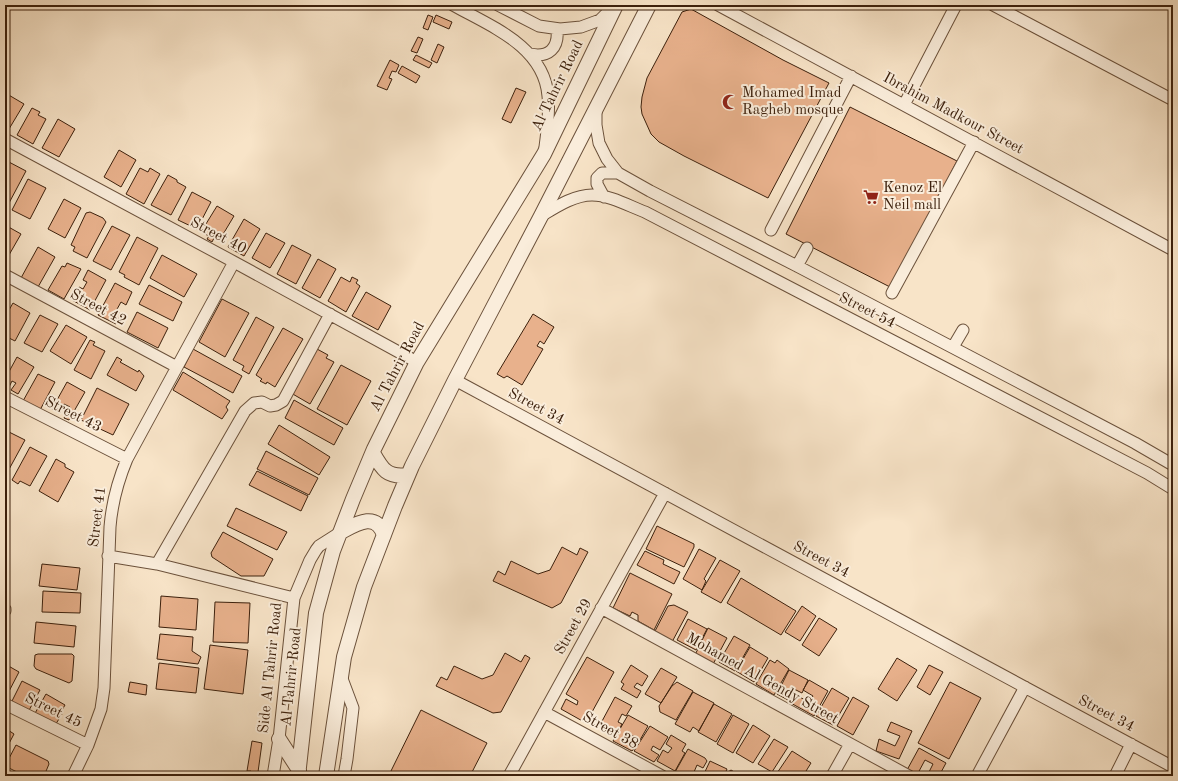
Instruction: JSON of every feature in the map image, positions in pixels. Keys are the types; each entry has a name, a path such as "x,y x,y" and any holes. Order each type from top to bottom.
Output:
{"street":[{"path":"453,5 500,31 523,47 535,61 544,76 548,94 549,112 544,154"},
{"path":"498,5 514,9 539,26 557,29 581,27 600,20 616,5"},
{"name":"Al Tahrir Road","path":"298,773 316,613 331,557 373,453 417,362 544,154 616,5"},
{"path":"326,776 344,658 364,587 395,506 408,475 455,380 649,5"},
{"name":"Ibrahim Madkour Street","path":"718,5 1173,250"},
{"path":"904,105 956,5"},
{"path":"993,5 1173,100"},
{"path":"530,54 542,55 553,49 556,44 557,29"},
{"path":"771,230 851,76"},
{"name":"Street 54","path":"596,108 596,125 599,143 607,159 618,173 954,347 1135,443 1173,465"},
{"name":"Street 40","path":"5,139 417,362"},
{"path":"892,293 974,142"},
{"path":"604,196 597,184 597,178 602,173 618,173"},
{"name":"Street 54","path":"541,216 557,206 574,199 591,195 604,196 652,216 1147,473 1173,490"},
{"path":"797,266 807,248"},
{"name":"Street 41","path":"73,776 88,745 101,709 104,688 108,556 112,504 117,481 127,459 234,262"},
{"name":"Street 42","path":"5,275 177,367"},
{"path":"157,564 245,411 254,403 262,402 270,406 276,405 283,401 330,314"},
{"path":"954,347 962,330"},
{"name":"Street 34","path":"455,380 1173,767"},
{"name":"Street 43","path":"5,396 127,459"},
{"path":"373,453 382,468 387,472 398,476 408,475"},
{"name":"Street 29","path":"508,776 665,493"},
{"path":"341,532 360,522 366,521 378,525 382,529 384,535"},
{"name":"Side Al Tahrir Road","path":"273,776 294,598 310,560 316,550 319,546 341,532"},
{"path":"108,556 157,564 294,598"},
{"name":"Mohamed Al Gendy Street","path":"601,608 909,776"},
{"path":"341,674 353,708 344,776"},
{"path":"977,776 1025,687"},
{"name":"Street 45","path":"5,704 88,745"},
{"name":"Street 38","path":"544,712 662,776"},
{"path":"278,739 298,773"},
{"path":"832,776 850,744"},
{"path":"1115,776 1131,744"}],"building":[{"name":"Mohamed Imad Ragheb mosque","path":"691,9 783,60 829,83 768,198 659,142 651,134 642,114 642,97 647,78 682,12"},
{"path":"428,15 433,17 428,30 423,28"},
{"path":"436,15 452,22 449,29 433,22"},
{"path":"418,37 423,39 417,53 411,51"},
{"path":"438,44 444,47 437,63 431,60"},
{"path":"416,55 432,63 429,68 413,60"},
{"path":"390,60 399,65 396,72 392,71 389,78 392,79 387,90 377,86"},
{"path":"402,66 420,76 416,83 398,73"},
{"path":"516,88 526,92 511,123 502,119"},
{"path":"7,94 24,104 9,129 5,127 5,97"},
{"name":"Kenoz El Neil mall","path":"850,107 957,161 892,288 786,234"},
{"path":"32,108 40,112 38,115 46,119 33,144 17,135"},
{"path":"58,119 75,129 59,157 42,148"},
{"path":"119,150 136,160 121,187 104,177"},
{"path":"7,161 26,171 9,203 5,201 5,165"},
{"path":"140,168 148,172 150,168 160,174 144,204 126,194"},
{"path":"168,175 186,187 171,215 151,205"},
{"path":"28,179 46,188 30,219 12,210"},
{"path":"192,192 211,202 197,229 178,220"},
{"path":"64,199 81,208 65,238 48,229"},
{"path":"217,206 234,216 219,241 214,238 212,242 207,239 209,236 201,232"},
{"path":"90,212 103,218 106,222 87,258 73,251 75,247 71,245 86,213"},
{"path":"244,219 260,229 244,256 228,247"},
{"path":"5,225 21,234 5,262 5,235 7,232 5,231"},
{"path":"112,226 130,235 111,270 93,261"},
{"path":"266,233 285,243 270,268 252,258"},
{"path":"137,237 158,248 139,285 124,277 125,275 119,272"},
{"path":"292,245 311,255 296,284 277,274"},
{"path":"38,247 55,257 38,287 21,278"},
{"path":"162,255 197,274 184,297 150,278"},
{"path":"318,259 336,269 320,298 302,288"},
{"path":"67,263 81,269 64,299 48,290 62,266 65,267"},
{"path":"88,270 106,280 90,310 72,300 79,287 83,289 87,282 83,280"},
{"path":"341,277 350,282 352,277 358,280 356,283 360,286 346,312 328,301"},
{"path":"115,283 132,292 126,305 121,302 116,311 121,314 116,324 98,315"},
{"path":"149,285 182,302 173,321 139,304"},
{"path":"366,292 391,306 378,330 352,316"},
{"path":"222,299 249,313 225,357 199,342"},
{"path":"13,303 30,313 15,341 5,336 5,317"},
{"path":"137,312 168,328 158,348 127,332"},
{"path":"533,314 554,327 544,344 540,341 537,346 543,349 522,385 507,376 504,378 497,374"},
{"path":"40,315 58,324 42,352 24,343"},
{"path":"256,317 274,327 249,374 242,370 244,366 233,360"},
{"path":"66,325 87,337 71,364 50,351"},
{"path":"283,328 303,339 275,387 267,382 266,384 260,381 262,379 256,375"},
{"path":"90,340 95,342 93,345 105,351 91,379 74,370"},
{"path":"193,349 242,376 233,393 184,367"},
{"path":"317,349 328,355 326,358 334,362 310,404 291,393"},
{"path":"17,357 34,367 18,394 11,390 16,383 12,381 8,389 5,387 5,379"},
{"path":"117,357 122,360 120,362 138,372 139,370 144,376 136,391 107,375"},
{"path":"341,365 371,381 347,425 317,409"},
{"path":"183,372 230,401 226,407 228,410 222,419 173,390"},
{"path":"38,374 55,382 40,410 23,401"},
{"path":"67,382 85,392 69,420 64,418 70,407 64,404 59,413 52,409"},
{"path":"97,388 129,404 113,435 81,420"},
{"path":"294,400 343,428 334,445 285,418"},
{"path":"279,425 330,457 319,475 268,444"},
{"path":"5,430 25,440 7,473 5,472"},
{"path":"30,447 47,456 30,486 20,481 18,484 12,480"},
{"path":"266,451 318,478 309,495 257,469"},
{"path":"56,459 65,464 65,467 74,472 58,502 39,491"},
{"path":"257,471 308,496 301,511 249,485"},
{"path":"236,508 287,532 277,550 227,526"},
{"path":"657,526 694,544 684,567 646,549"},
{"path":"223,532 273,559 264,576 241,576 212,557 211,553"},
{"path":"562,547 577,555 580,548 588,552 561,603 552,608 493,581 498,571 505,575 511,561 538,574 550,570"},
{"path":"699,549 716,558 704,579 706,581 702,590 683,579"},
{"path":"645,551 664,560 663,564 680,572 674,584 637,565"},
{"path":"720,560 740,571 721,603 701,592"},
{"path":"42,564 80,568 77,590 39,586"},
{"path":"630,573 672,594 654,630 638,621 638,615 632,612 630,616 613,608"},
{"path":"741,578 796,611 781,635 727,603"},
{"path":"43,591 81,593 80,613 42,612"},
{"path":"161,596 198,599 196,630 159,627"},
{"path":"215,602 250,603 248,643 213,642"},
{"path":"674,605 688,612 672,642 654,633 668,606"},
{"path":"802,606 816,616 800,641 785,632"},
{"path":"819,618 837,629 819,656 802,645"},
{"path":"688,619 707,629 696,650 677,640"},
{"path":"36,622 76,626 74,647 34,643"},
{"path":"708,628 727,638 712,666 694,657"},
{"path":"160,634 193,637 192,651 201,657 198,664 157,659"},
{"path":"734,636 750,645 735,671 719,662"},
{"path":"210,645 248,650 243,694 204,689"},
{"path":"750,647 768,658 754,682 736,671"},
{"path":"505,653 521,662 525,655 530,658 501,712 493,713 436,686 441,677 447,680 454,666 482,679 493,675"},
{"path":"72,654 74,656 72,681 69,683 36,669 34,666 35,655"},
{"path":"587,657 614,672 586,723 561,709 566,699 577,705 578,701 566,694"},
{"path":"897,658 917,670 897,701 878,689"},
{"path":"770,660 775,663 777,660 789,669 774,695 756,684"},
{"path":"159,663 199,668 196,693 156,689"},
{"path":"5,664 19,672 5,699"},
{"path":"631,665 648,676 642,686 637,683 634,687 641,691 637,698 621,689 624,684 621,682"},
{"path":"929,665 943,672 930,695 917,687"},
{"path":"661,668 677,677 661,703 645,694"},
{"path":"789,670 808,680 802,693 794,689 788,700 777,694"},
{"path":"809,680 828,691 814,716 789,702 794,694 809,702 813,696 803,690"},
{"path":"22,681 40,690 27,714 10,705"},
{"path":"130,682 147,685 146,695 128,692"},
{"path":"677,682 693,691 676,720 660,712 659,706 672,686"},
{"path":"950,682 981,698 949,759 918,743"},
{"path":"832,688 849,698 833,725 816,716"},
{"path":"693,692 714,703 699,731 693,727 690,732 675,724"},
{"path":"46,694 65,705 61,712 62,714 54,727 34,715"},
{"path":"615,697 632,706 626,716 622,714 618,722 622,724 618,732 601,723"},
{"path":"853,697 869,706 853,735 837,726"},
{"path":"714,704 732,714 716,742 698,732"},
{"path":"421,710 487,743 470,776 389,775"},
{"path":"628,715 648,726 640,740 628,733 625,740 636,746 632,751 613,741"},
{"path":"733,715 749,724 733,753 717,744"},
{"path":"891,722 912,731 899,759 876,751 879,739 895,746 900,736 887,731"},
{"path":"753,725 770,736 753,763 736,753"},
{"path":"650,726 668,737 660,750 653,746 651,750 659,755 654,762 634,751"},
{"path":"5,728 14,734 5,751"},
{"path":"671,735 686,744 682,751 685,753 675,771 657,761 663,750 668,753 672,748 666,744"},
{"path":"774,739 788,747 772,772 758,764"},
{"path":"252,741 262,743 258,772 255,772 254,774 251,773 251,771 247,771"},
{"path":"16,745 48,761 49,764 44,776 25,776 5,766"},
{"path":"919,748 946,763 939,776 927,776 933,764 925,760 917,775 907,770"},
{"path":"688,749 705,758 707,761 703,768 697,765 694,772 701,776 678,776 674,774"},
{"path":"792,751 811,763 803,776 775,776"},
{"path":"710,761 727,769 724,776 703,776"},
{"path":"731,770 741,776 725,776"},
{"path":"5,771 13,776 5,776"}],"place":[{"name":"Mohamed Imad Ragheb mosque","path":"730,102"},
{"name":"Kenoz El Neil mall","path":"871,197"}]}
